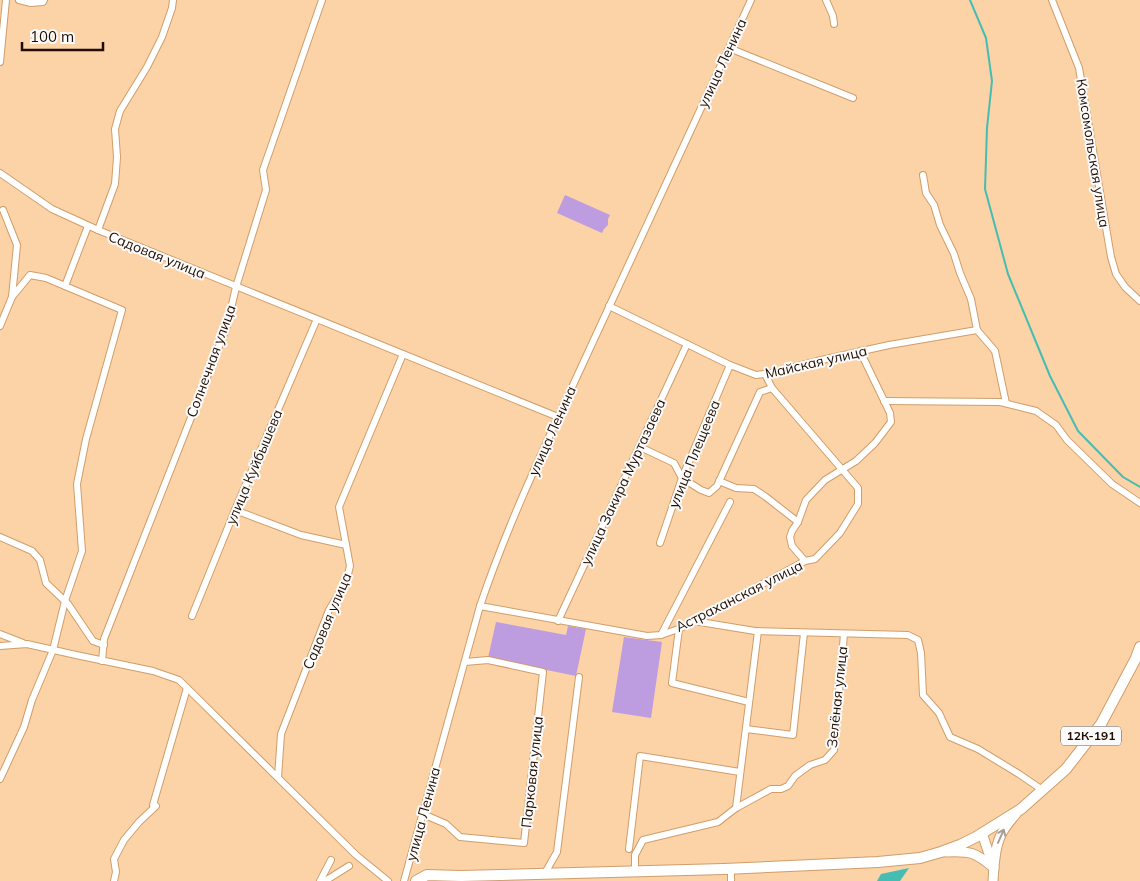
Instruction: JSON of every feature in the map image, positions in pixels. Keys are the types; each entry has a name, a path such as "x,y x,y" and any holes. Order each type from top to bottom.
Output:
{"main road":[{"name":"12К-191","path":"416,881 427,875 461,876 635,871 878,862 920,858 941,852 960,845 1021,809 1066,769 1101,724 1140,647"},
{"path":"993,881 996,852 1000,837 1007,825 1021,809"},
{"path":"982,833 994,868"},
{"path":"941,852 966,851 980,857 994,868"}],"street":[{"path":"0,62 1,36 6,0 12,0"},
{"path":"18,0 31,3 43,2 44,0"},
{"path":"98,230 115,184 117,157 115,129 120,110 147,67 162,37 173,0"},
{"name":"Солнечная улица","path":"102,661 108,630 227,326 236,287 266,190 263,170 322,0"},
{"name":"улица Ленина","path":"404,881 480,606 490,578 558,417 751,0"},
{"path":"826,0 833,16 834,24"},
{"name":"Комсомольская улица","path":"1052,0 1079,68 1111,257 1116,274 1125,287 1140,301"},
{"path":"729,48 853,98"},
{"name":"Садовая улица","path":"0,172 52,209 88,226 558,417"},
{"path":"923,175 926,193 934,205 940,226 954,254 971,299 977,330 995,351 1006,403"},
{"path":"3,210 17,246 12,297"},
{"path":"65,286 88,226"},
{"path":"0,326 12,297 30,275 46,278 122,310 86,439 77,484 82,550 65,601 53,650 32,700 24,726 0,779"},
{"name":"Майская улица","path":"609,306 730,365 756,375 888,345 977,330"},
{"name":"улица Куйбышева","path":"192,616 317,319"},
{"name":"улица Закира Муртазаева","path":"558,621 687,344"},
{"path":"805,561 792,546 790,538 806,500 825,480 856,461 875,443 891,422 890,413 860,352"},
{"name":"Садовая улица","path":"278,777 281,734 329,610 346,582 350,566 339,507 403,354"},
{"name":"улица Плещеева","path":"660,543 682,478 730,365"},
{"name":"Астраханская улица","path":"480,606 647,636 661,635 679,629 805,561 816,559 840,533 858,504 858,488 772,388 765,374"},
{"path":"640,447 674,463 682,478 701,490 710,493 717,486 760,392 772,388"},
{"path":"884,401 1000,402 1036,411 1056,426 1067,440 1112,484 1140,503"},
{"path":"719,481 736,488 754,490 798,522"},
{"path":"661,635 730,502"},
{"path":"235,510 301,535 346,545"},
{"path":"0,537 32,551 40,560 46,583 68,604 93,640 104,645"},
{"path":"694,621 758,632 908,635 918,640 922,653 923,695 939,713 950,737 978,749 1019,774 1041,791"},
{"path":"679,629 672,683 749,702"},
{"path":"736,808 758,632"},
{"path":"746,729 793,736 804,632"},
{"path":"0,634 26,644 152,671 179,680 356,854 388,881"},
{"name":"Зелёная улица","path":"635,871 635,855 643,840 718,822 736,808 771,789 781,789 788,786 795,776 810,764 825,760 834,750 844,634"},
{"path":"0,646 26,644"},
{"name":"Парковая улица","path":"423,814 446,824 460,836 524,843 543,672 488,660 465,662"},
{"path":"545,873 557,852 579,677"},
{"path":"114,881 116,872 114,859 124,840 154,805 188,688"},
{"path":"629,849 640,756 740,772"},
{"path":"320,881 331,860"},
{"path":"325,881 349,866"},
{"path":"731,868 731,881"}],"shaded area":[{"path":"565,195 610,215 608,225 602,233 557,213"},
{"path":"496,622 566,635 568,626 586,629 576,676 488,658"},
{"path":"624,637 662,642 651,718 612,712"}],"water":[{"path":"909,868 900,881 877,881 881,874"}],"waterway":[{"path":"970,0 986,38 992,81 987,128 985,189 1008,274 1050,376 1078,431 1123,477 1140,487"}]}
